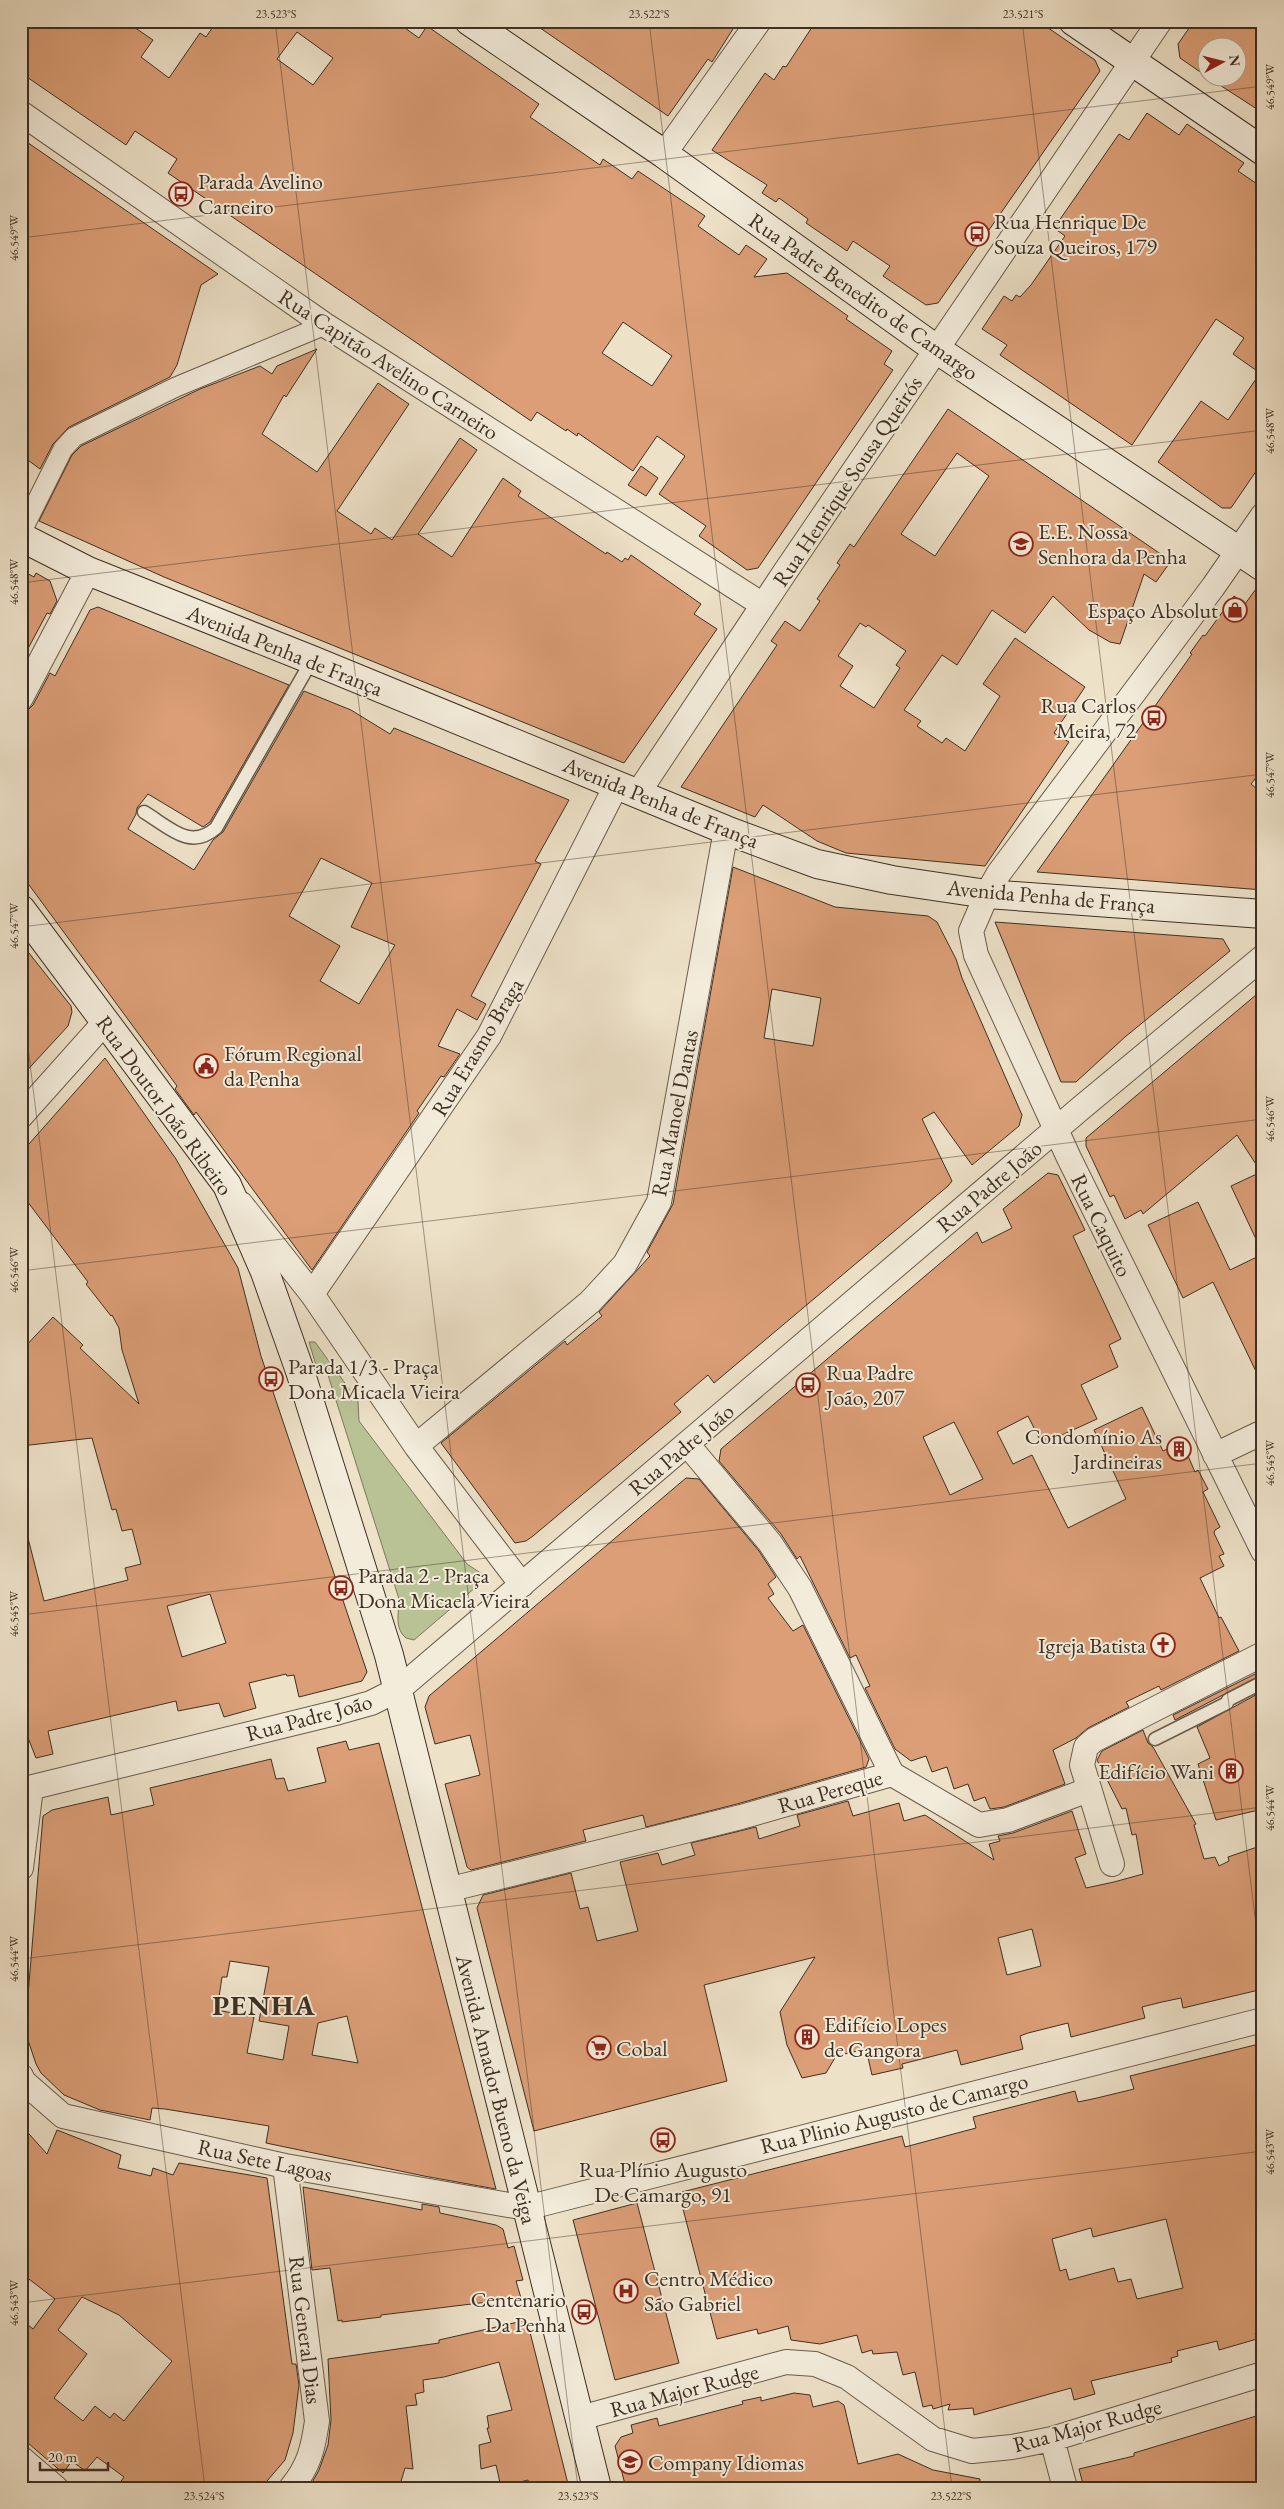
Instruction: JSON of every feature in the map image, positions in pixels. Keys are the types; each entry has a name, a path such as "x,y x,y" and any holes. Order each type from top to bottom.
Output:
{"main road":[{"name":"Rua Padre Benedito de Camargo","path":"469,21 664,154 936,350 1263,567"},
{"path":"1073,21 1263,151"},
{"name":"Avenida Penha de França","path":"21,537 88,571 312,660 726,830 817,864 892,880 987,894 1263,914"},
{"name":"Rua Doutor João Ribeiro","path":"21,909 226,1185 264,1272 300,1371 398,1689"},
{"name":"Avenida Amador Bueno da Veiga","path":"398,1689 596,2488"}],"street":[{"path":"664,154 760,21"},
{"name":"Rua Henrique Sousa Queirós","path":"627,789 763,605 1160,21"},
{"name":"Rua Capitão Avelino Carneiro","path":"21,113 326,325 763,605"},
{"path":"21,533 63,449 74,437 176,387 326,325"},
{"name":"Rua Caquito","path":"1263,515 1239,551 999,873 987,894 971,931 976,954 1056,1130 1263,1551"},
{"path":"21,698 88,571"},
{"name":"Rua Erasmo Braga","path":"312,1294 488,1036 627,789"},
{"name":"Rua Manoel Dantas","path":"416,1446 590,1302 625,1264 643,1234 659,1202 726,830"},
{"name":"Rua Padre João","path":"26,1789 339,1712 372,1703 398,1689 1056,1130 1263,957"},
{"path":"21,1116 105,1022"},
{"path":"226,1185 312,1294 416,1446 522,1585"},
{"path":"1215,1456 1263,1432"},
{"name":"Rua Pereque","path":"447,1890 722,1821 892,1774 800,1588 770,1543 687,1444"},
{"path":"1112,1864 1082,1766 1082,1757 1086,1747 1094,1740 1263,1654"},
{"path":"892,1774 979,1825 1008,1820 1088,1790"},
{"path":"21,1868 26,1789"},
{"name":"Rua Plinio Augusto de Camargo","path":"526,2208 1263,2020"},
{"name":"Rua Sete Lagoas","path":"21,2076 24,2082 63,2116 285,2166 526,2208"},
{"name":"Rua General Dias","path":"285,2166 318,2421 312,2450 304,2473 291,2488"},
{"name":"Rua Major Rudge","path":"580,2418 786,2362 816,2364 847,2377 933,2439 972,2451 1012,2447 1052,2439 1263,2374"},
{"path":"1052,2439 1065,2488"},
{"path":"21,2458 56,2488"}],"lane":[{"path":"144,812 188,838 198,839 206,837 216,828 312,660"},
{"path":"1155,1739 1227,1703 1228,1700 1263,1682"}],"green space":[{"path":"309,1342 315,1342 358,1401 359,1421 467,1564 485,1576 483,1581 414,1640 406,1638 400,1630 398,1620 399,1599 328,1375 316,1365"}],"building":[{"path":"21,21 125,21 153,40 141,57 169,78 200,33 206,37 217,21 395,21 419,38 427,26 539,104 530,117 600,165 603,159 632,179 638,171 705,216 698,226 739,255 746,245 767,259 754,277 787,273 848,316 846,319 892,351 884,364 893,370 758,568 747,570 699,536 706,526 659,494 685,456 657,436 633,471 578,433 577,436 567,429 566,431 537,412 531,421 168,173 177,159 135,131 126,145 21,73","holes":["297,32 333,58 313,85 277,59","623,322 672,356 652,386 602,353"]},
{"path":"530,21 572,21 582,28 587,21 738,21 712,62 708,59 668,116"},
{"path":"816,21 1038,21 1095,60 1100,71 938,303 926,305 905,291 883,276 890,266 853,241 847,251 806,223 808,219 779,198 776,202 762,193 767,185 712,150 765,73 774,80 783,66 786,67"},
{"path":"1194,21 1263,21 1263,113 1224,88 1246,88 1246,38 1196,38 1196,69 1180,58 1178,44"},
{"path":"1147,113 1179,135 1187,124 1244,163 1238,171 1263,188 1263,461 1231,508 1222,508 1158,462 1201,401 1228,420 1260,373 1233,354 1244,338 1216,319 1132,445 1000,355 1007,345 982,329 1004,296 1012,301 1016,295 1020,297 1031,285 1065,236 1054,228 1119,134 1129,140"},
{"path":"21,138 218,274 201,285 177,365 170,377 69,427 53,444 40,469 21,455"},
{"path":"317,349 286,397 284,395 262,434 317,472 378,383 409,404 337,511 371,534 375,528 392,540 460,438 477,450 418,534 452,557 503,478 521,491 518,496 606,554 607,552 622,562 625,558 628,560 631,555 701,604 694,614 717,629 624,763 164,577 39,521 72,455 81,446 200,389 260,366 272,374 277,366"},
{"path":"948,409 1171,561 1156,582 1144,574 1120,644 1110,642 1089,630 1053,596 1025,633 992,610 957,665 942,655 904,710 921,721 917,726 942,743 946,738 965,751 1000,696 983,684 1015,638 1085,687 1054,733 1069,742 985,866 846,853 817,841 763,805 755,817 681,787 777,645 771,641 785,621 800,631 820,601 817,599 840,565 837,563 850,544 854,547","holes":["957,453 989,476 935,556 901,534","860,623 866,627 868,625 906,651 896,665 900,668 874,708 840,686 853,666 838,656"]},
{"path":"641,466 658,478 646,496 628,485"},
{"path":"21,570 34,577 36,573 50,581 57,601 50,614 47,613 23,658 26,659 21,668"},
{"path":"1261,582 1263,583 1263,769 1251,784 1263,794 1263,890 1037,872 1192,654 1190,653 1203,635 1205,636 1234,596 1245,604"},
{"path":"98,607 289,685 210,822 203,827 148,794 137,808 128,829 194,870 213,840 223,832 304,691 351,710 390,734 394,728 569,800 535,861 541,864 471,996 486,1004 477,1020 457,1009 438,1046 460,1054 444,1077 441,1076 417,1111 419,1113 312,1270 196,1112 194,1115 175,1089 177,1086 21,874 21,712 28,710 33,705 50,673 55,676 90,610","holes":["321,858 372,883 351,927 395,945 359,1004 320,981 340,946 289,916"]},
{"path":"733,867 835,907 928,916 937,922 956,959 962,978 1022,1115 1019,1126 972,1165 934,1112 922,1119 952,1181 948,1186 714,1383 708,1375 674,1404 681,1412 533,1536 526,1541 515,1543 441,1443 565,1341 567,1345 602,1316 599,1312 650,1256 647,1252 673,1204","holes":["772,989 821,998 813,1046 764,1038"]},
{"path":"995,922 1223,939 1230,951 1125,1037 1076,1082 1061,1082"},
{"path":"21,943 71,1006 72,1012 68,1026 21,1077"},
{"path":"1263,989 1263,1254 1231,1186 1261,1172 1237,1135 1143,1214 1141,1210 1125,1219 1114,1195 1110,1197 1086,1146 1086,1138"},
{"path":"105,1058 176,1159 238,1268 261,1356 367,1672 362,1681 299,1697 294,1675 287,1676 286,1674 249,1683 256,1708 224,1717 219,1703 178,1711 176,1701 48,1731 53,1754 36,1758 25,1730 21,1731 21,1539 28,1538 44,1601 128,1580 125,1568 141,1564 132,1529 122,1531 116,1509 112,1510 92,1438 21,1446 21,1351 53,1317 83,1345 80,1348 139,1404 122,1350 119,1328 112,1315 86,1284 88,1282 21,1193 21,1153","holes":["210,1594 226,1643 182,1657 167,1606"]},
{"path":"1048,1173 1058,1175 1085,1230 1073,1236 1121,1339 1109,1345 1118,1367 1081,1385 1097,1419 1042,1444 1028,1416 997,1432 1013,1464 1032,1455 1068,1528 1126,1499 1094,1430 1142,1407 1163,1451 1182,1442 1195,1472 1198,1470 1208,1489 1203,1492 1220,1527 1214,1533 1224,1554 1219,1556 1224,1566 1200,1578 1219,1618 1221,1617 1239,1651 1161,1690 1159,1686 1126,1702 1129,1707 1088,1728 1076,1738 1053,1750 1065,1784 1004,1807 990,1809 985,1797 974,1801 968,1784 954,1789 947,1767 932,1772 926,1756 911,1761 895,1749 865,1688 870,1686 856,1655 850,1658 800,1556 797,1559 781,1534 719,1461 721,1449 977,1232 982,1243 1012,1228 1003,1209","holes":["954,1422 983,1479 950,1495 923,1437"]},
{"path":"1198,1202 1230,1270 1263,1254 1263,1386 1213,1282 1183,1298 1148,1225"},
{"path":"686,1478 699,1479 759,1551 776,1577 768,1584 774,1594 768,1598 793,1631 803,1625 869,1759 866,1767 737,1804 646,1827 643,1815 583,1830 586,1841 471,1870 467,1867 445,1784 480,1775 470,1735 435,1744 425,1707 429,1696"},
{"path":"1263,1670 1263,1674 1175,1720 1173,1715"},
{"path":"1263,1691 1263,1809 1216,1820 1198,1764 1210,1758 1197,1727"},
{"path":"1143,1730 1148,1743 1153,1747 1196,1824 1194,1825 1204,1859 1215,1857 1219,1866 1229,1861 1228,1857 1263,1845 1263,1989 1183,2008 1181,1998 1142,2007 1145,2018 1071,2037 1068,2023 1028,2033 1020,2036 1023,2049 961,2065 957,2050 902,2064 903,2068 872,2075 866,2049 836,2056 826,2073 802,2078 787,2045 780,2012 815,1957 704,1985 727,2081 534,2131 477,1908 483,1895 571,1873 580,1909 588,1907 597,1941 638,1931 620,1862 658,1853 662,1865 695,1855 691,1843 756,1827 759,1839 800,1826 797,1815 848,1801 853,1816 899,1803 904,1821 925,1815 994,1860 989,1844 1000,1841 998,1836 1013,1833 1072,1811 1086,1854 1075,1858 1086,1888 1114,1882 1143,1874 1136,1834 1132,1835 1126,1808 1122,1809 1097,1760 1102,1751","holes":["1032,1929 1041,1966 1007,1975 998,1938"]},
{"path":"346,1741 349,1750 379,1743 496,2189 266,2143 269,2126 165,2109 152,2108 150,2120 100,2110 64,2095 41,2073 36,2064 25,2031 43,1816 52,1810 108,1797 111,1815 154,1805 150,1788 271,1759 276,1779 284,1778 288,1791 326,1782 317,1748","holes":["230,1961 269,1967 259,2021 289,2026 283,2060 247,2053 254,2017 217,2010 222,1977 227,1977","347,2016 358,2063 312,2055 318,2023"]},
{"path":"1263,2043 1263,2331 1255,2333 1257,2339 1219,2350 1217,2341 1177,2351 1178,2356 1171,2358 1172,2362 1091,2381 1095,2394 1074,2400 1071,2388 974,2415 973,2408 948,2410 950,2404 933,2409 932,2405 923,2407 915,2372 903,2375 897,2352 873,2354 872,2350 862,2353 857,2335 820,2344 791,2340 788,2326 758,2334 757,2329 717,2339 683,2209 687,2209 682,2192 902,2136 905,2147 976,2128 973,2117 1075,2091 1078,2102 1134,2089 1130,2076","holes":["1166,2219 1183,2288 1137,2299 1131,2279 1118,2282 1114,2268 1069,2280 1066,2269 1060,2271 1052,2239 1091,2228 1093,2237"]},
{"path":"21,2125 47,2154 57,2130 121,2155 118,2168 151,2176 153,2168 173,2175 179,2163 267,2178 292,2364 296,2364 299,2385 293,2433 285,2460 261,2488 116,2488 124,2477 97,2457 85,2471 72,2461 63,2473 21,2437 21,2319 33,2329 55,2299 21,2273","holes":["82,2297 119,2315 172,2361 124,2421 114,2413 110,2418 95,2406 83,2421 54,2398 87,2354 58,2330"]},
{"path":"303,2187 422,2210 422,2204 439,2207 440,2213 496,2225 503,2229 508,2248 514,2246 523,2280 516,2281 521,2298 338,2321 330,2268 312,2270"},
{"name":"Centro Médico São Gabriel","path":"637,2203 679,2363 615,2380 573,2220"},
{"path":"527,2320 569,2488 530,2488 528,2480 501,2487 496,2465 481,2469 479,2445 491,2442 487,2428 489,2428 487,2416 512,2410 499,2362 444,2377 423,2380 424,2392 415,2394 417,2405 406,2406 413,2469 405,2468 399,2488 309,2488 319,2470 328,2445 331,2420 328,2359 439,2343 439,2340"},
{"path":"794,2393 810,2395 813,2407 838,2401 844,2405 858,2464 898,2454 933,2470 980,2479 979,2488 626,2488 615,2446 621,2437 633,2433 631,2425 657,2418 659,2426 743,2404 742,2401 761,2397 761,2401"},
{"path":"1263,2414 1263,2488 1242,2488 1239,2484 1229,2488 1084,2488 1079,2469 1134,2456 1134,2453"}],"place":[{"name":"Parada Avelino Carneiro","path":"181,194"},
{"name":"Rua Henrique De Souza Queiros, 179","path":"977,234"},
{"name":"E.E. Nossa Senhora da Penha","path":"1021,544"},
{"name":"Espaço Absolut","path":"1235,610"},
{"name":"Rua Carlos Meira, 72","path":"1154,718"},
{"name":"Fórum Regional da Penha","path":"206,1066"},
{"name":"Parada 1/3 - Praça Dona Micaela Vieira","path":"271,1379"},
{"name":"Rua Padre João, 207","path":"808,1385"},
{"name":"Condomínio As Jardineiras","path":"1179,1449"},
{"name":"Parada 2 - Praça Dona Micaela Vieira","path":"341,1588"},
{"name":"Igreja Batista","path":"1163,1645"},
{"name":"Edifício Wani","path":"1231,1771"},
{"name":"Edifício Lopes de Gangora","path":"807,2037"},
{"name":"Cobal","path":"599,2048"},
{"name":"Rua Plínio Augusto De Camargo, 91","path":"663,2140"},
{"name":"Centro Médico São Gabriel","path":"626,2291"},
{"name":"Centenario Da Penha","path":"584,2312"},
{"name":"Company Idiomas","path":"630,2462"}],"district":[{"name":"PENHA","path":"264,2005"}]}
